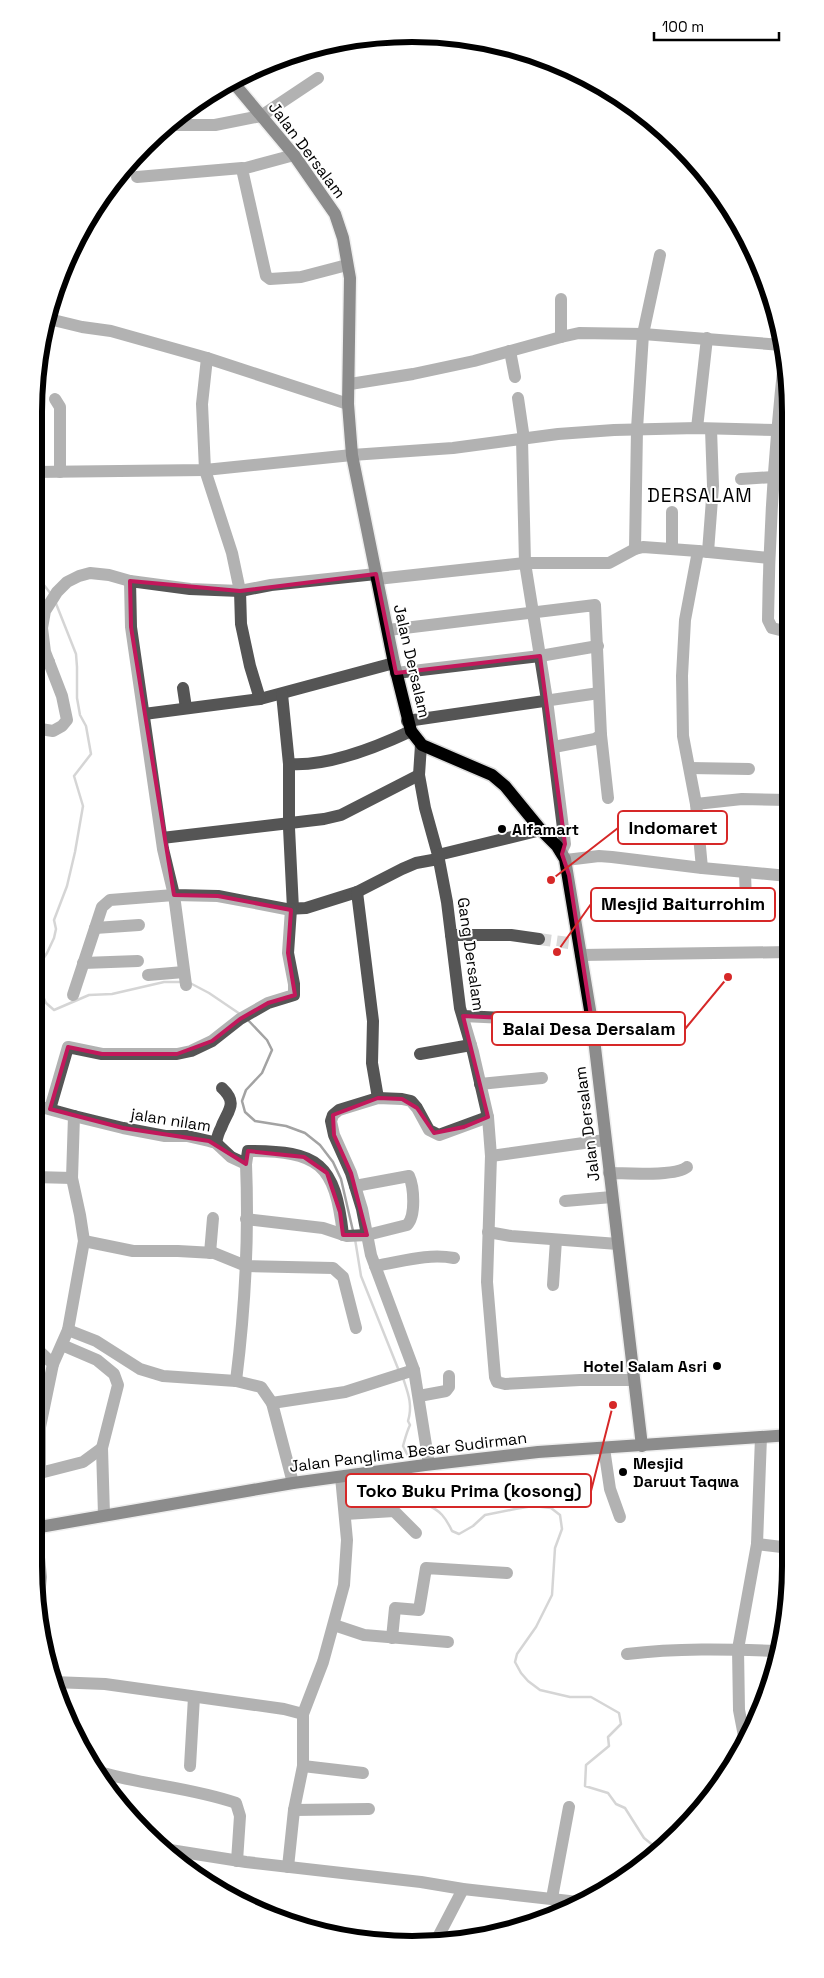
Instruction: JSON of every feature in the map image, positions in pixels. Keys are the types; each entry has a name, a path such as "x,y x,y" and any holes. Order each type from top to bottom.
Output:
{"main road":[{"name":"Jalan Dersalam","path":"237,87 294,155 335,214 343,238 350,278 350,384 348,404 352,455 395,668 409,726 422,745 492,775 505,786 563,856 592,1022 642,1446"},
{"name":"Jalan Panglima Besar Sudirman","path":"42,1527 293,1483 427,1464 538,1452 782,1435"}],"street":[{"path":"178,126 215,126 261,116 318,78"},
{"path":"137,177 242,168 294,155"},
{"path":"242,168 267,278 301,277 347,265"},
{"path":"635,549 636,430 644,334 660,255"},
{"path":"561,299 561,336"},
{"path":"54,320 82,328 111,331 207,358 348,404"},
{"path":"350,384 422,373 474,362 561,336 595,332 707,338 775,344"},
{"path":"697,428 707,338"},
{"path":"510,351 516,377"},
{"path":"207,358 202,404 205,470 232,553 240,591 241,624 250,666 260,699"},
{"path":"781,385 776,430 769,558 768,620 772,628 782,630"},
{"path":"518,398 523,439 525,563 554,747 565,844 563,856 612,857 782,875"},
{"path":"55,399 60,407 60,472"},
{"path":"42,472 205,470 352,455 453,448 558,434 697,428 776,430"},
{"path":"702,868 696,804 683,736 682,676 685,620 703,551 713,486 711,429"},
{"path":"741,479 774,477"},
{"path":"672,512 672,549"},
{"path":"42,729 53,731 62,726 67,720 62,696 45,652 42,628 45,611 67,582 90,573 109,575 130,581 190,588 240,591 271,585 525,563 609,563 635,549 643,547 769,558"},
{"path":"130,581 131,627 162,838 174,895 185,978 148,974"},
{"path":"388,630 595,605 601,735 608,798"},
{"path":"144,714 260,699 395,668 540,656 598,646"},
{"path":"42,662 49,662"},
{"path":"183,688 186,708"},
{"path":"289,764 301,765 330,760 389,742 409,726 547,700 599,693"},
{"path":"50,1109 68,1046 102,1054 139,1053 168,1056 191,1051 212,1041 240,1019 268,1003 294,996 294,984 288,953 292,909 289,764 282,694"},
{"path":"554,747 595,739 601,735"},
{"name":"Gang Dersalam","path":"422,745 418,775 438,857 463,1016 488,1118 491,1156 487,1282 495,1377 497,1382 505,1384 580,1380 634,1380"},
{"path":"690,768 749,770"},
{"path":"162,838 289,824 341,815 418,775"},
{"path":"696,804 742,799 782,800"},
{"path":"73,995 102,908 110,900 174,895 218,896 292,909 306,908 357,892 416,864 541,830"},
{"path":"745,872 746,903"},
{"path":"357,892 373,1021 372,1063 378,1098"},
{"path":"95,928 140,925"},
{"path":"451,935 497,934 540,939"},
{"path":"579,948 782,952"},
{"path":"83,963 138,961"},
{"path":"463,1016 592,1022"},
{"path":"420,1054 471,1045"},
{"path":"480,1084 542,1078"},
{"path":"216,1143 220,1128 231,1106 227,1093 222,1088"},
{"path":"354,1235 355,1186 334,1135 332,1122 333,1115 338,1110 378,1098 411,1101 429,1130 439,1135 488,1118"},
{"name":"jalan nilam","path":"42,1107 123,1128 165,1136 187,1136 216,1143 231,1157 246,1164"},
{"path":"42,1417 53,1364 68,1330 84,1241 72,1178 74,1116"},
{"path":"491,1156 606,1140"},
{"path":"236,1381 244,1319 246,1164 248,1151 270,1151 304,1157 316,1162 326,1173 340,1212 375,1266 409,1372 419,1396 427,1464"},
{"path":"609,1172 665,1173 680,1172 687,1168"},
{"path":"246,1219 323,1228 354,1235 408,1224 412,1209 409,1176 355,1186"},
{"path":"42,1177 72,1178"},
{"path":"564,1201 612,1197"},
{"path":"210,1253 213,1218"},
{"path":"488,1232 511,1236 618,1244"},
{"path":"552,1285 556,1240"},
{"path":"84,1241 133,1252 178,1251 210,1253 246,1266 332,1268 343,1277 356,1328"},
{"path":"375,1266 427,1257 443,1256 454,1258"},
{"path":"68,1330 96,1341 140,1369 163,1376 236,1381 261,1386 272,1403 293,1483"},
{"path":"62,1345 97,1360 114,1374 118,1384"},
{"path":"42,1354 53,1364"},
{"path":"104,1515 102,1448 118,1384 132,1364"},
{"path":"272,1403 345,1392 409,1372"},
{"path":"419,1396 446,1391 449,1387 449,1376"},
{"path":"745,1725 739,1710 738,1649 757,1544 761,1436"},
{"path":"42,1472 83,1462 102,1448"},
{"path":"604,1448 610,1489 620,1517"},
{"path":"288,1867 294,1810 303,1766 303,1714 323,1662 344,1585 347,1540 341,1477"},
{"path":"345,1514 394,1511 416,1533"},
{"path":"757,1544 782,1547"},
{"path":"392,1638 395,1608 419,1610 426,1568 508,1573"},
{"path":"334,1625 364,1635 448,1642"},
{"path":"627,1654 659,1650 738,1649 771,1651"},
{"path":"61,1682 105,1684 284,1709 303,1714"},
{"path":"190,1766 194,1697"},
{"path":"303,1766 363,1773"},
{"path":"107,1774 185,1789 236,1803 240,1816 237,1861"},
{"path":"552,1898 568,1807"},
{"path":"294,1810 369,1809"},
{"path":"177,1851 237,1861 568,1900"},
{"path":"440,1935 463,1889"}],"highlighted area":[{"path":"376,574 396,673 540,656 565,844 562,854 569,875 592,1022 463,1016 488,1117 464,1127 434,1133 417,1108 402,1099 378,1098 333,1115 334,1135 351,1173 367,1235 343,1235 340,1212 327,1173 304,1157 248,1151 246,1164 209,1141 123,1128 50,1109 68,1047 102,1054 177,1054 212,1041 240,1019 268,1003 295,995 288,953 291,910 218,896 174,895 131,627 130,581 240,591"}],"waterway":[{"path":"42,583 51,594"},
{"path":"42,960 54,938 56,929 54,920 67,886 83,806 74,776 91,754 86,726 80,715 77,698 76,654 55,601"},
{"path":"42,994 46,1003 54,1010 89,995 112,994 164,982 182,982"},
{"path":"190,983 209,993 240,1014"},
{"path":"247,1019 267,1040 272,1050 262,1073 246,1090 242,1101 245,1112 255,1121 286,1126 305,1133 320,1145 333,1162 341,1179 353,1231"},
{"path":"355,1239 361,1276 399,1371"},
{"path":"403,1378 407,1389 410,1410 408,1421 410,1425 403,1446 412,1464"},
{"path":"416,1471 425,1491 427,1505 439,1512 445,1518 452,1531 459,1534 473,1526 485,1515 515,1509 533,1506 551,1508 560,1515 562,1529 555,1548 552,1595 536,1627 517,1654 515,1662 528,1681 540,1690 570,1697 591,1697 619,1713 621,1724 608,1737 609,1746 586,1765 585,1786 608,1793 616,1804 625,1808 644,1838 654,1846"}],"tunnel":[{"path":"539,939 576,944"}],"place":[{"name":"Alfamart","path":"502,829"},
{"name":"Indomaret","path":"551,880"},
{"name":"Mesjid Baiturrohim","path":"557,952"},
{"name":"Balai Desa Dersalam","path":"728,977"},
{"name":"Hotel Salam Asri","path":"717,1366"},
{"name":"Toko Buku Prima (kosong)","path":"613,1405"},
{"name":"Mesjid Daruut Taqwa","path":"623,1472"}],"district":[{"name":"DERSALAM","path":"700,495"}]}
